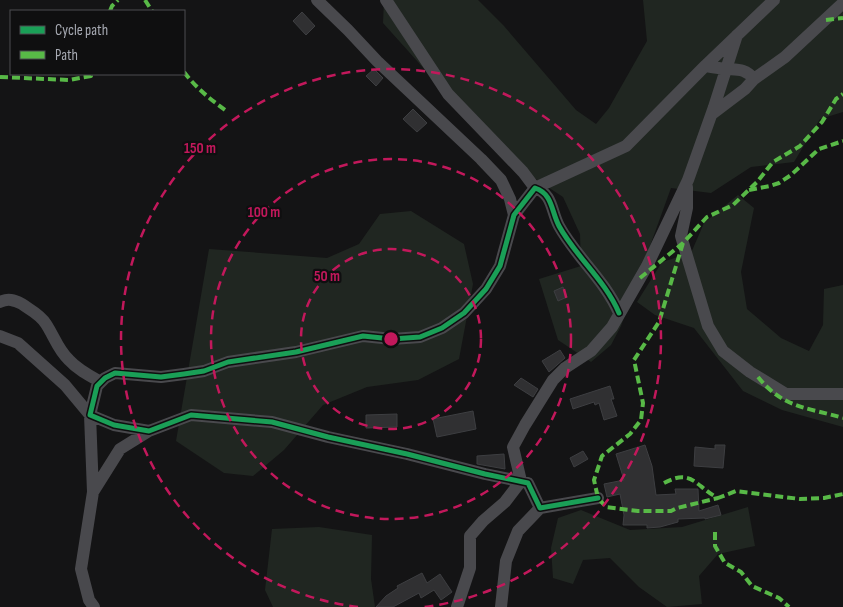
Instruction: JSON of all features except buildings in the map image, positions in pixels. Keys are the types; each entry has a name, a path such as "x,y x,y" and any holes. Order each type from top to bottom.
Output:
{"street":[{"path":"317,0 377,61 482,159 501,180 510,199 514,215"},
{"path":"386,0 448,94 523,172 535,188 543,191 546,195 558,224 576,254 590,268 614,300 619,313"},
{"path":"94,607 89,600 81,569 93,492 90,415 97,386 101,382 115,373 161,377 184,374 204,371 228,362 296,352 362,336 392,339 420,337 442,328 464,313 486,288 500,266 514,215 535,188 626,146 774,0"},
{"path":"712,114 745,89 754,79 785,57 843,3"},
{"path":"521,481 513,447 554,380 565,368 591,351 612,327 647,266 688,180 712,114 737,35"},
{"path":"705,66 726,69 739,68 750,74 754,79"},
{"path":"688,180 687,208 680,236 708,326 723,351 750,372 786,394 843,394"},
{"path":"0,302 14,300 39,315 46,323 57,345 68,360 101,382"},
{"path":"0,336 18,343 65,385 90,415 114,426 149,431"},
{"path":"93,492 120,449 149,431 191,415 272,422 328,437 521,481 528,483 540,508"},
{"path":"457,607 470,568 470,536 483,521 505,502 521,481"},
{"path":"500,607 506,561 518,531 540,508 598,498"}],"shaded area":[{"path":"384,0 478,0 504,26 576,110 596,124 609,108 647,41 643,0 840,0 843,2 843,112 820,119 794,162 751,167 711,193 671,188 621,326 611,345 591,362 558,340 539,279 581,266 580,234 563,197 504,158 383,23"},
{"path":"738,195 754,208 741,272 747,309 781,338 809,351 823,325 824,289 843,285 843,427 782,410 743,391 694,328 655,315 637,302 662,262 691,253 704,223"},
{"path":"411,211 464,244 473,284 459,359 418,380 367,387 323,405 284,450 253,476 224,473 176,441 209,249 327,258 359,244 380,214"},
{"path":"748,507 755,546 718,554 699,576 702,604 667,607 639,587 610,558 583,560 573,584 553,578 551,548 558,518 581,510 630,530 682,527"},
{"path":"319,527 372,535 371,579 375,607 273,607 265,590 272,529"}],"marked path":[{"path":"110,10 118,0"},
{"path":"145,0 151,10"},
{"path":"826,20 843,18"},
{"path":"185,73 204,94 228,112"},
{"path":"0,77 69,80 91,75"},
{"path":"640,278 683,243 707,217 733,205 757,182 773,162 800,146 822,122 836,99 843,94"},
{"path":"749,190 779,183 791,175 819,149 843,141"},
{"path":"683,243 659,322 634,360 643,403 641,420 630,434 602,456 594,480 598,498 606,507 638,511 671,511 718,498"},
{"path":"758,377 777,395 787,401 807,409 843,418"},
{"path":"664,483 681,477 687,478 693,480 718,498 736,491 800,499 824,498 843,494"},
{"path":"715,532 715,546 725,563 741,572 752,586 779,598 789,607"}],"cycle path":[{"path":"598,498 540,508 528,483 328,437 272,422 191,415 149,431 114,425 90,415 97,386 105,378 115,373 161,377 184,374 204,371 228,362 296,352 363,336 392,339 420,337 442,328 464,313 486,289 500,266 514,215 535,188 545,194 559,226 606,290 619,313"}]}
